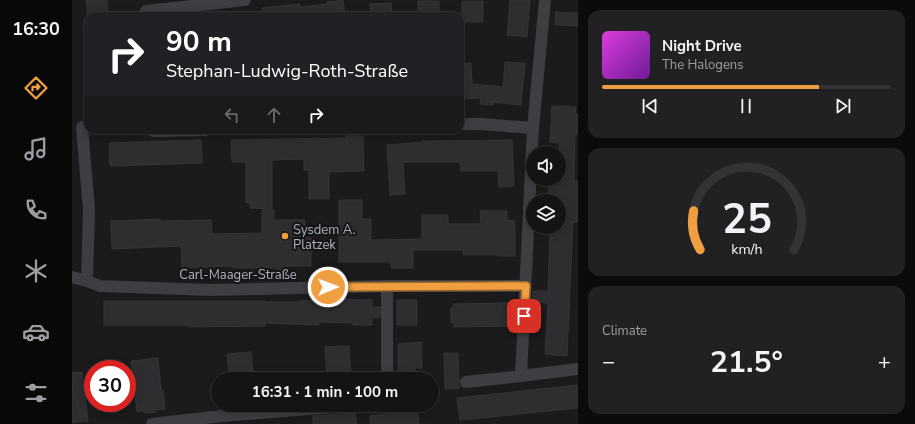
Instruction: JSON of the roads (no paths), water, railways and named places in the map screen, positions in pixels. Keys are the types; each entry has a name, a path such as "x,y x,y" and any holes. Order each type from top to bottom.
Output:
{"street":[{"path":"145,9 245,0"},
{"path":"521,376 533,128 545,0"},
{"path":"464,124 533,128"},
{"path":"81,127 89,210 88,281"},
{"name":"Carl-Maager-Straße","path":"72,277 100,286 210,290 387,286 526,286"},
{"path":"387,286 387,372"},
{"path":"466,382 578,369"},
{"path":"152,424 271,412"}],"place":[{"name":"Sysdem A. Platzek","path":"285,236"}]}
